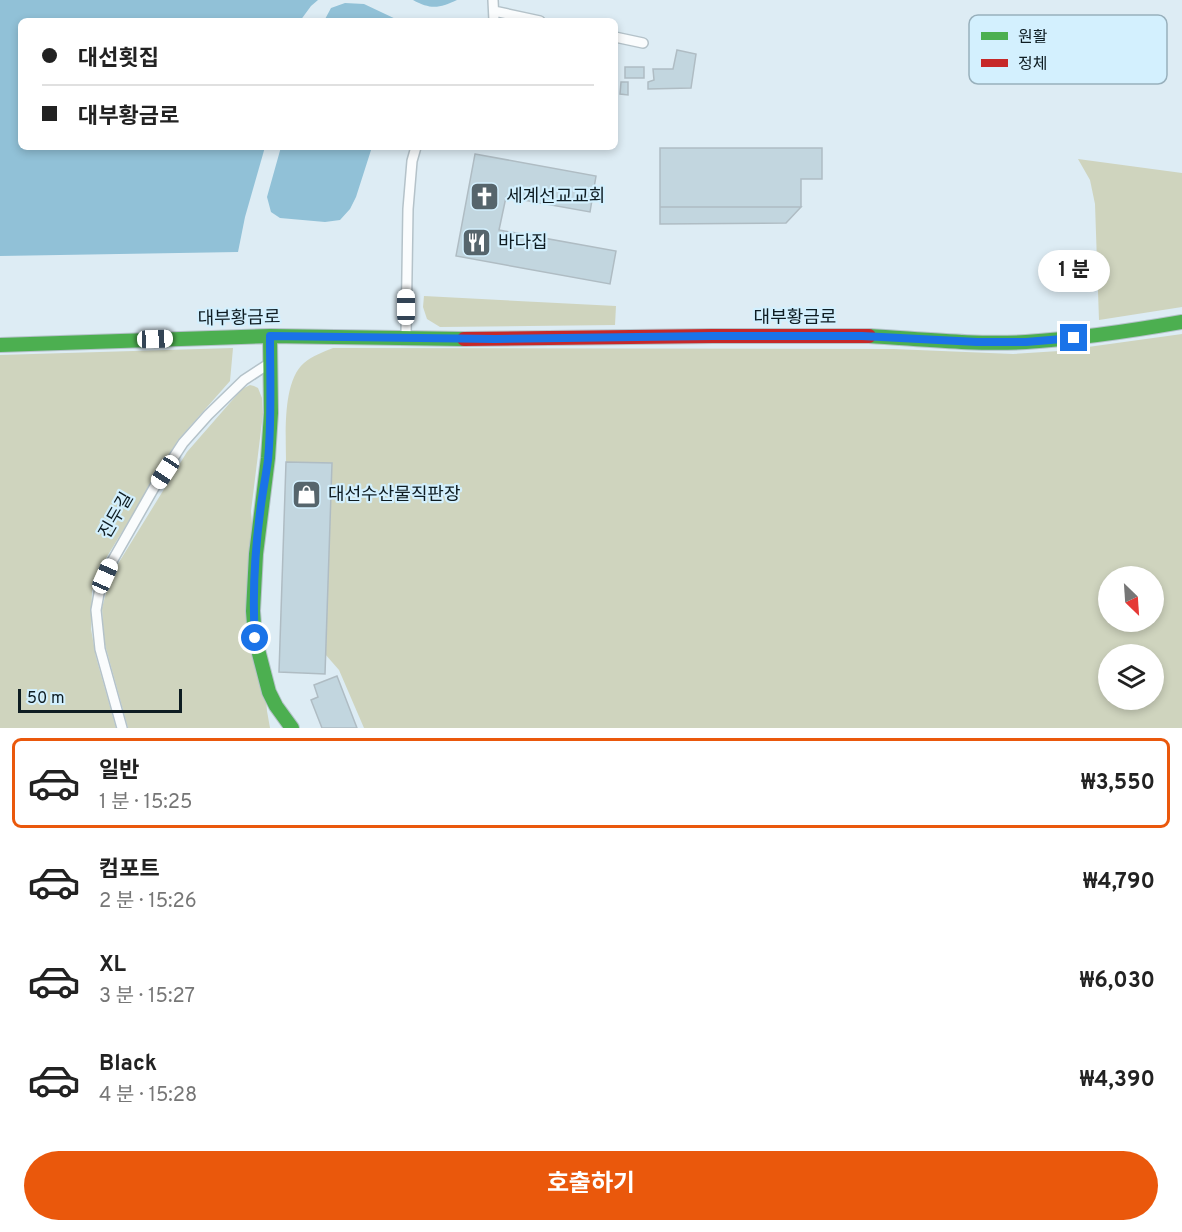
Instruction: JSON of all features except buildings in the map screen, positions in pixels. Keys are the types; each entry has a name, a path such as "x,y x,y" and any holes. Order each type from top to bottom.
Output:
{"main road":[{"name":"대부황금로","path":"0,345 270,336 406,339 829,336 1026,342 1117,333 1182,322"},
{"path":"270,336 271,413 256,554 255,638 269,692 292,728"}],"lane":[{"path":"493,0 494,16 512,18"},
{"path":"618,38 643,43"},
{"path":"406,339 408,209 415,150"},
{"name":"진두길","path":"122,728 100,649 96,610 100,588 121,545 183,443 244,380 270,363"}],"green space":[{"path":"1078,159 1182,173 1182,307 1099,320 1095,204 1090,180"},
{"path":"424,296 616,306 615,325 440,327 427,319 423,307"},
{"path":"1182,334 1182,728 364,728 339,670 325,654 332,464 286,462 286,438 287,410 292,383 304,363 325,351 333,348 894,349 1013,354 1059,351"},
{"path":"233,348 230,381 178,440 105,560 92,591 91,629 96,657 116,728 0,728 0,355"},
{"path":"250,385 258,388 262,398 263,414 251,511 270,728 128,728 104,641 102,608 106,593 116,567 187,452 242,389"}],"water":[{"path":"0,0 318,0 302,18 18,18 18,150 264,150 245,217 238,252 0,256"},
{"path":"413,0 457,0 435,7"},
{"path":"345,3 364,4 394,18 326,18 331,8"},
{"path":"280,150 371,150 356,197 350,209 340,220 325,222 280,218 271,212 267,197"}],"traffic: fast":[{"path":"869,336 1006,343 1066,339 1182,322"},
{"path":"270,336 271,413 256,554 253,611 255,638 269,692 292,728"},
{"path":"0,345 270,336 464,339"}],"traffic: jam":[{"path":"464,339 869,336"}],"place":[{"name":"세계선교교회","path":"485,197"},
{"name":"바다집","path":"477,243"},
{"name":"대선수산물직판장","path":"307,495"}],"route":[{"path":"255,638 256,554 268,459 271,413 270,336 406,339 862,336 977,342 1026,342 1074,338"}]}
